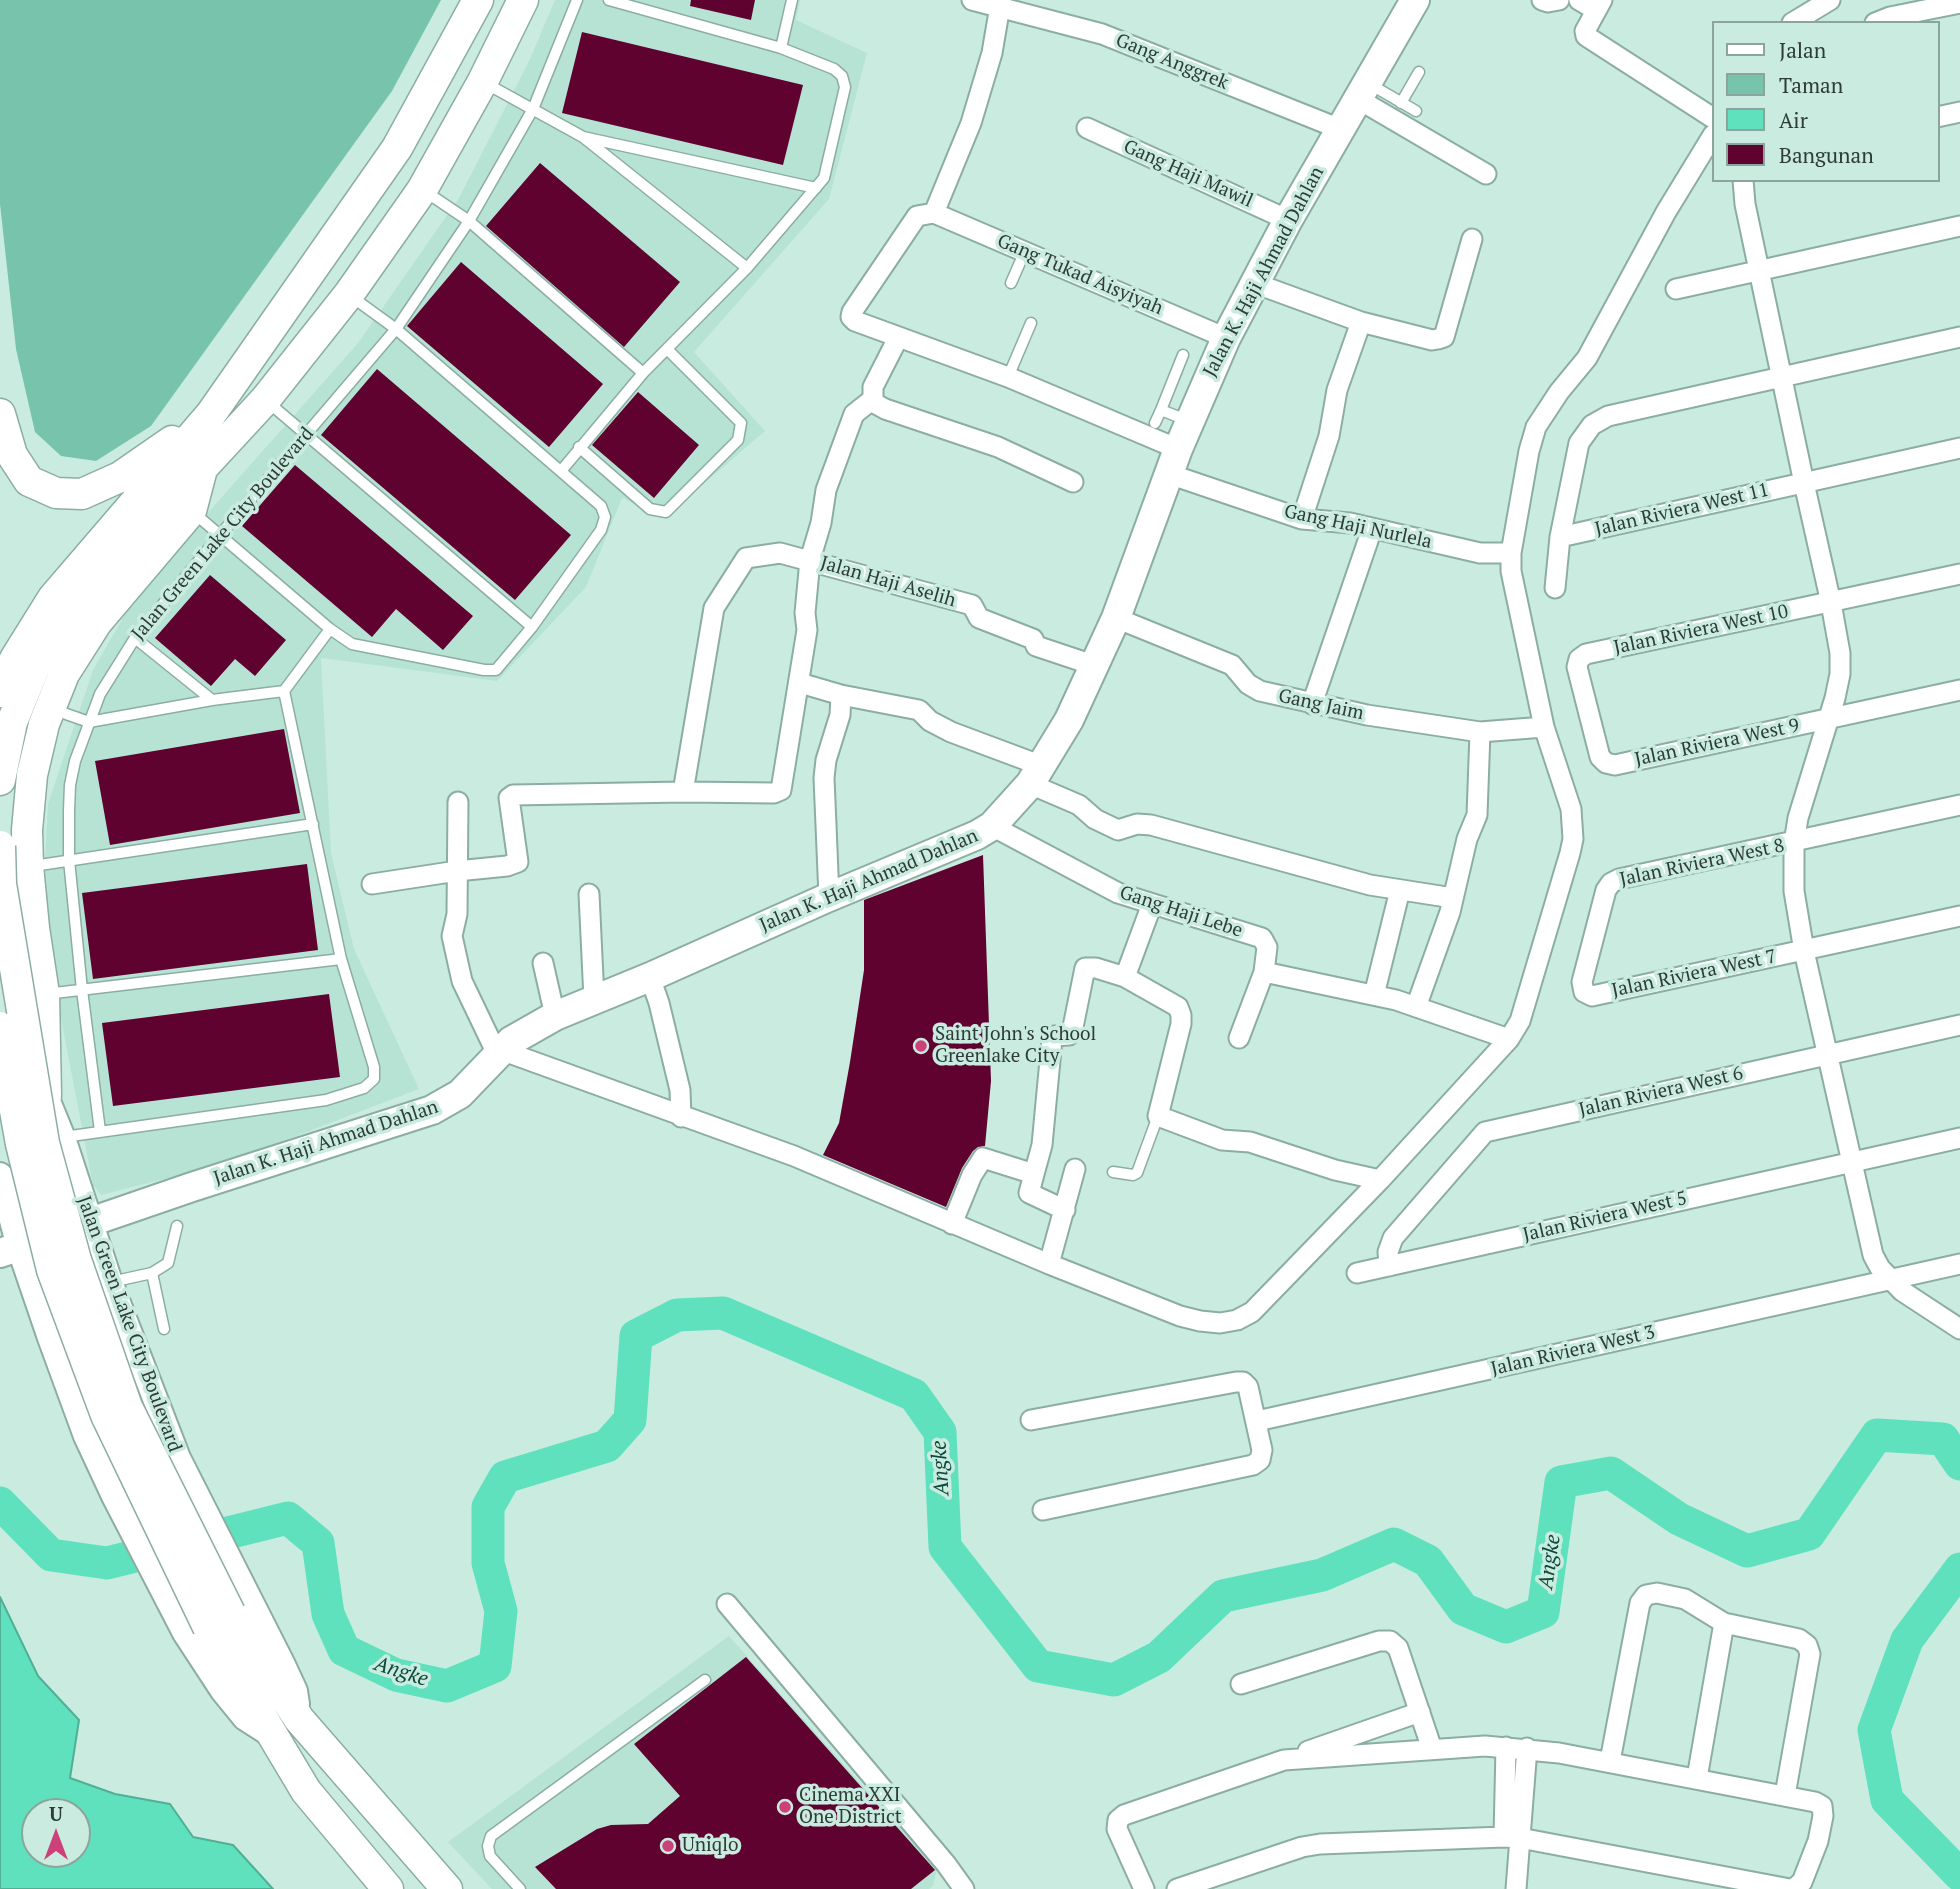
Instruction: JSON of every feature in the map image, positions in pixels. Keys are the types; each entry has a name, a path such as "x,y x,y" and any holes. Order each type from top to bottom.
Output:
{"main road":[{"path":"0,692 15,659 61,605 211,414 397,148 478,0"},
{"path":"0,780 12,722 61,605 202,469 265,400 349,294 422,190 483,81 523,0"},
{"name":"Jalan K. Haji Ahmad Dahlan","path":"9,1250 432,1110 460,1094 495,1057 525,1032 555,1016 977,835 992,826 1036,775 1096,666 1189,421 1226,338 1288,220 1415,0"},
{"path":"0,414 12,455 29,481 56,493 82,494 120,477 211,414"},
{"path":"46,1096 44,994 34,928 27,830 32,775 48,708 64,674 97,621 191,511 202,469"},
{"path":"0,846 1,884 44,1143 76,1260 127,1406 270,1734 306,1791 388,1889"},
{"path":"0,1027 21,1143 52,1270 106,1415 218,1619 299,1719 447,1889"}],"street":[{"name":"Gang Anggrek","path":"972,0 1001,3 1102,34 1340,129"},
{"path":"1542,0 1559,0"},
{"path":"1795,21 1830,0"},
{"path":"934,213 971,123 992,53 1001,3"},
{"path":"1592,3 1586,36 1712,117"},
{"path":"1880,21 1960,3"},
{"path":"1363,91 1486,174"},
{"path":"1939,117 1960,112"},
{"name":"Gang Haji Mawil","path":"1087,128 1288,220"},
{"path":"458,802 457,914 452,936 462,981 495,1057 794,1156 952,1224 1180,1316 1220,1323 1237,1320 1252,1312 1380,1180 1509,1039 1520,1021 1573,839 1571,809 1545,727 1511,571 1511,553 1529,451 1536,427 1559,392 1587,358 1666,212 1712,137"},
{"path":"1743,182 1745,204 1832,603 1840,653 1839,674 1829,719 1798,818 1794,843 1794,891 1804,950 1873,1255 1880,1268 1902,1291 1960,1329"},
{"name":"Gang Tukad Aisyiyah","path":"934,213 1226,338"},
{"name":"Gang Haji Nurlela","path":"934,213 917,216 852,312 851,317 855,321 1008,377 1173,462 1302,519 1350,523 1480,553 1511,553"},
{"path":"1676,289 1960,226"},
{"path":"1254,283 1361,322 1432,340 1444,337 1472,239"},
{"path":"1302,519 1329,436 1337,390 1361,322"},
{"path":"1555,588 1560,537 1579,443 1592,425 1608,415 1960,337"},
{"path":"898,338 873,387 876,404 998,447 1073,481"},
{"path":"372,884 507,866 519,862 509,798 513,795 774,793 781,790 807,630 805,613 810,561 821,523 826,491 855,414 873,399"},
{"name":"Jalan Riviera West 11","path":"1560,537 1960,448"},
{"path":"1312,704 1372,529"},
{"name":"Jalan Haji Aselih","path":"683,792 714,608 747,558 779,553 972,606 979,618 1032,639 1036,646 1096,666"},
{"name":"Jalan Riviera West 10","path":"1606,763 1600,757 1577,667 1579,659 1587,654 1960,574"},
{"name":"Gang Jaim","path":"1116,618 1232,665 1248,684 1260,691 1367,715 1480,732 1545,727"},
{"path":"800,683 841,695 919,710 930,721 1036,775 1095,818 1118,830 1137,824 1170,829 1357,881 1452,898"},
{"name":"Jalan Riviera West 9","path":"1606,763 1615,765 1960,690"},
{"path":"829,897 824,778 826,760 840,715 841,695"},
{"path":"1416,1007 1450,912 1467,839 1477,815 1480,732"},
{"name":"Jalan Riviera West 8","path":"1584,992 1582,982 1606,890 1611,883 1619,879 1960,805"},
{"name":"Gang Haji Lebe","path":"992,826 1118,893 1262,939 1267,947 1264,972"},
{"path":"1374,995 1400,890"},
{"path":"589,894 594,999"},
{"path":"1125,977 1152,904"},
{"name":"Jalan Riviera West 7","path":"1584,992 1592,996 1960,916"},
{"name":"Jalan Green Lake City Boulevard","path":"0,958 6,999 63,1138 107,1274 178,1458 218,1619"},
{"path":"542,963 555,1016"},
{"path":"1065,1209 1030,1194 1041,1145 1052,1039 1057,1035 1069,1035 1072,1032 1085,968 1096,968 1125,977 1178,1007 1181,1024 1157,1116 1222,1140 1250,1142 1335,1170 1380,1180"},
{"path":"1239,1038 1264,972 1374,995 1509,1039"},
{"path":"650,977 680,1090 681,1117"},
{"name":"Jalan Riviera West 6","path":"1389,1266 1388,1252 1393,1238 1485,1132 1960,1025"},
{"name":"Jalan Riviera West 5","path":"1357,1273 1960,1138"},
{"path":"952,1224 972,1175 984,1158 1034,1174"},
{"path":"1049,1264 1075,1169"},
{"path":"0,1175 9,1250 33,1289 86,1436 114,1496 218,1619"},
{"path":"33,1289 35,1273 41,1265 83,1251 90,1254 107,1274"},
{"name":"Jalan Riviera West 3","path":"1257,1421 1960,1264"},
{"path":"1031,1420 1243,1382 1248,1387 1262,1450 1260,1460 1253,1465 1043,1510"},
{"path":"1610,1761 1640,1603 1646,1595 1657,1593 1685,1599 1724,1623 1799,1639 1807,1645 1810,1654 1785,1795"},
{"path":"727,1604 946,1864 964,1889"},
{"path":"1697,1778 1724,1623"},
{"path":"1241,1684 1379,1641 1390,1641 1398,1648 1433,1749"},
{"path":"1144,1889 1117,1829 1118,1820 1124,1815 1420,1712"},
{"path":"1506,1747 1516,1889"},
{"path":"1512,1837 1527,1748"},
{"path":"1177,1889 1302,1847 1320,1844 1512,1837 1792,1889 1802,1882 1818,1841 1824,1816 1822,1807 1815,1801 1610,1761 1527,1748 1433,1749 1284,1760"}],"lane":[{"name":"Jalan Green Lake City Boulevard","path":"100,1130 69,860 70,785 75,761 100,694 135,638 396,330 469,221 533,109 577,0"},
{"path":"561,471 643,373 747,268 824,178 845,88 842,76 834,69 781,48 609,0"},
{"path":"781,48 792,0"},
{"path":"1401,103 1419,72"},
{"path":"483,81 583,137 747,268"},
{"path":"1363,91 1401,103 1416,111"},
{"path":"583,137 816,188"},
{"path":"422,190 469,221 643,373"},
{"path":"1011,283 1024,251"},
{"path":"191,511 330,629 352,644 484,670 496,670 532,627 601,530 605,517 601,506 396,330 349,294"},
{"path":"1008,377 1031,323"},
{"path":"579,447 650,509 666,512 738,440 741,423 667,349"},
{"path":"1155,423 1183,355"},
{"path":"265,400 532,627"},
{"path":"1161,410 1189,421"},
{"path":"48,708 89,722 212,699 284,691 330,629"},
{"path":"135,638 212,699"},
{"path":"63,1138 100,1130 326,1100 365,1088 374,1079 374,1067 341,958 284,691"},
{"path":"28,866 313,824"},
{"path":"44,994 341,958"},
{"path":"1113,1172 1133,1175 1138,1173 1157,1116"},
{"path":"107,1274 152,1273 168,1263 177,1226"},
{"path":"152,1273 164,1329"},
{"path":"520,1889 490,1856 488,1846 491,1836 705,1680"}],"shaded area":[{"path":"555,0 800,0 796,20 867,53 829,199 694,352 765,431 664,518 622,498 586,587 497,681 321,658 331,853 354,949 419,1089 223,1164 101,1195 93,1185 42,920 48,804 93,670 137,593 358,343 459,198 530,59"},
{"path":"729,1636 937,1869 933,1886 929,1889 492,1889 448,1842"}],"green space":[{"path":"0,0 441,0 392,91 151,426 96,461 61,456 35,432 16,349 0,204"}],"water":[{"path":"0,1597 38,1676 79,1720 70,1778 115,1794 170,1804 193,1837 233,1845 273,1889 0,1889"}],"building":[{"path":"691,0 755,0 751,20 690,6"},
{"path":"582,32 803,85 783,165 562,113"},
{"path":"540,163 680,282 624,347 486,226"},
{"path":"461,262 603,384 549,447 407,326"},
{"path":"377,369 571,535 515,600 321,435"},
{"path":"638,392 699,445 654,498 592,445"},
{"path":"295,465 473,616 443,650 396,609 372,637 242,526"},
{"path":"210,575 286,640 255,676 235,659 211,686 155,638"},
{"path":"284,729 300,813 110,845 95,761"},
{"name":"Saint John's School Greenlake City","path":"983,855 991,1081 985,1146 973,1151 962,1168 946,1207 823,1155 839,1123 850,1062 864,970 864,900"},
{"path":"307,864 318,950 93,979 82,893"},
{"path":"329,994 340,1077 113,1106 102,1023"},
{"name":"Cinema XXI One District","path":"746,1657 935,1870 911,1889 556,1889 535,1867 597,1829 611,1825 648,1824 680,1796 634,1744"}],"waterway":[{"name":"Angke","path":"0,1503 51,1555 107,1563 288,1518 318,1543 328,1614 344,1650 396,1675 447,1686 495,1666 501,1611 488,1563 488,1507 505,1477 607,1446 630,1420 636,1336 677,1315 723,1313 914,1395 940,1432 945,1547 1038,1666 1114,1680 1159,1657 1223,1596 1322,1575 1394,1544 1428,1561 1463,1609 1506,1627 1543,1612 1561,1482 1611,1473 1679,1519 1747,1551 1809,1534 1877,1435 1943,1439 1960,1464"},
{"name":"Angke","path":"1960,1569 1907,1640 1874,1730 1887,1800 1960,1875"}],"place":[{"name":"Saint John's School Greenlake City","path":"921,1046"},
{"name":"Cinema XXI One District","path":"785,1807"},
{"name":"Uniqlo","path":"668,1846"}]}
